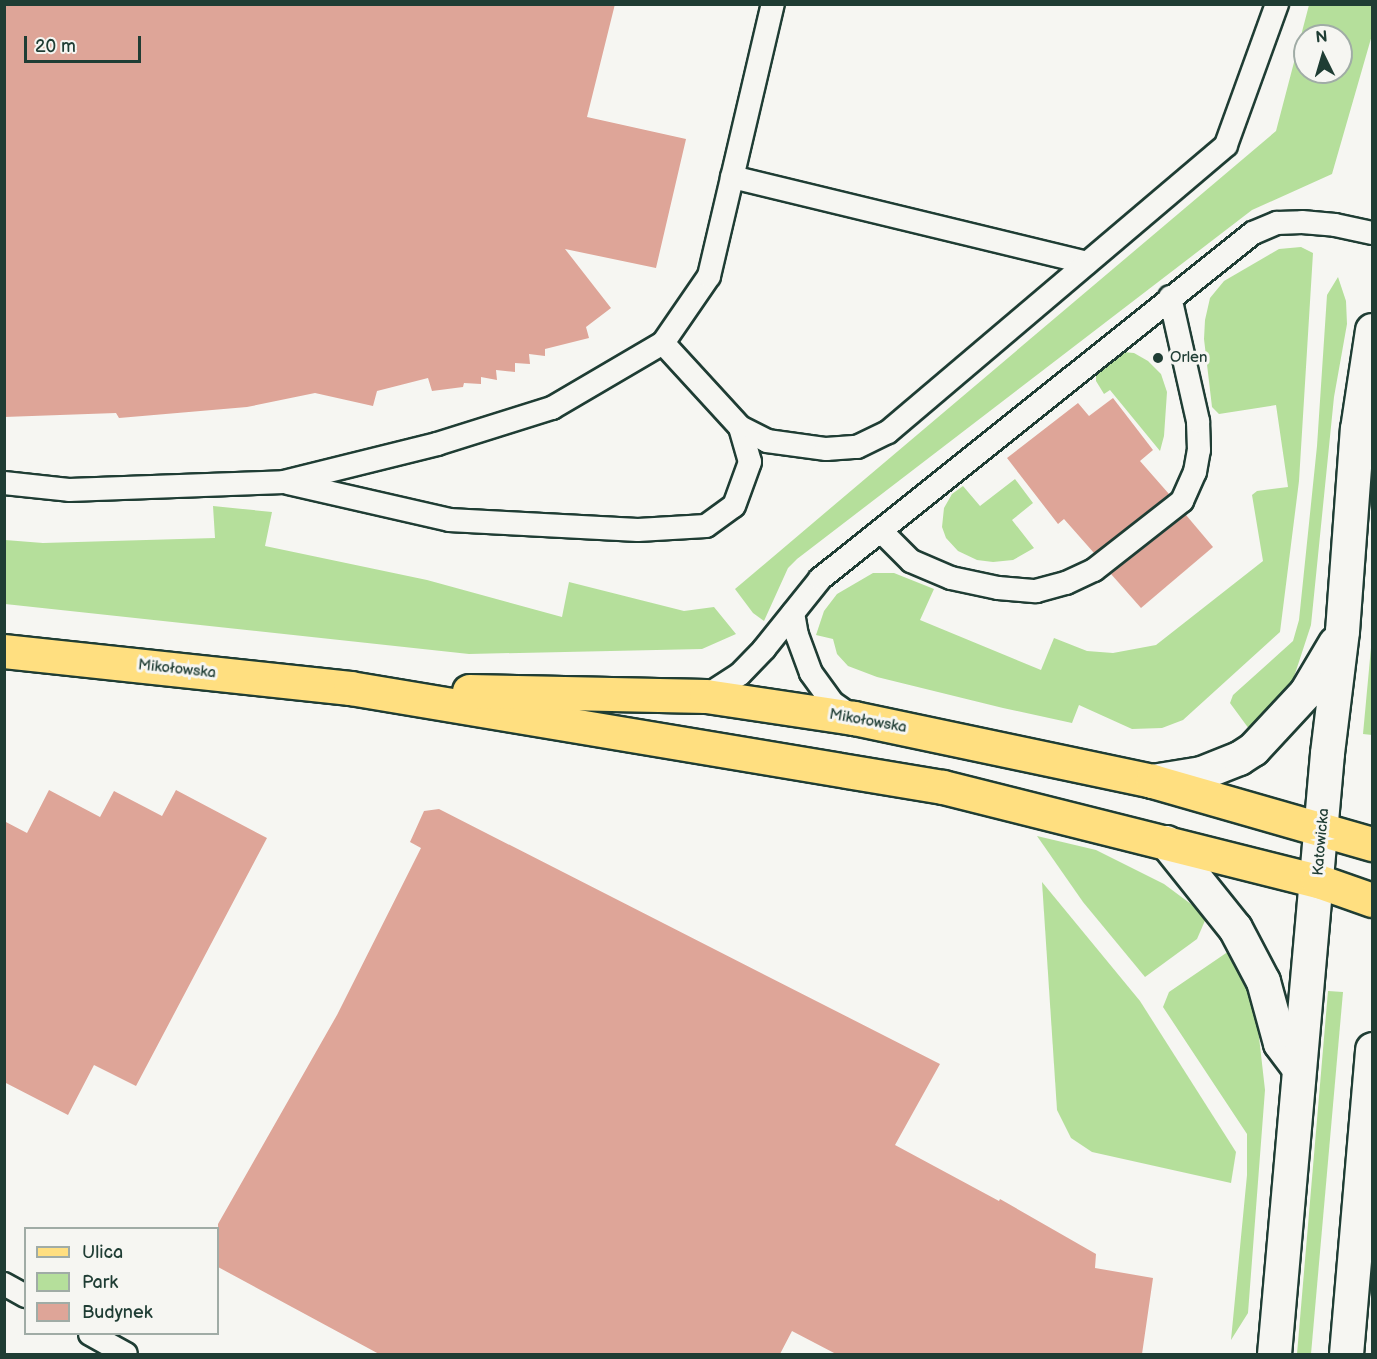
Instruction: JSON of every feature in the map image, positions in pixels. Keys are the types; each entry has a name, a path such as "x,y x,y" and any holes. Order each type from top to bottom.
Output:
{"main road":[{"name":"Katowicka","path":"1274,1354 1298,1067 1342,631 1357,429 1372,330"},
{"path":"1152,782 1201,773 1239,758 1253,749 1306,692 1342,631"},
{"name":"Mikołowska","path":"4,651 350,688 944,787 1318,881 1372,900"},
{"name":"Mikołowska","path":"350,688 706,696 854,718 1152,782 1372,844"},
{"path":"1166,842 1235,928 1263,981 1280,1043 1298,1067"},
{"path":"1346,1354 1372,1049"}],"lane":[{"path":"4,483 69,490 284,482 437,444 552,408 663,343 709,276 773,4"},
{"path":"663,343 740,427 767,441 826,449 857,447 888,432 1226,145 1277,4"},
{"path":"732,177 1086,263"},
{"path":"706,696 740,675 820,579 882,532 1253,232 1277,223 1302,222 1335,225 1372,233"},
{"path":"882,532 911,561 951,578 998,588 1036,591 1066,583 1094,570 1182,501 1195,472 1198,422 1170,297"},
{"path":"284,482 449,520 638,530 706,526 734,506 750,462 740,427"},
{"path":"794,613 797,635 811,673 833,703 854,718"},
{"path":"4,1284 24,1295"},
{"path":"92,1335 126,1354"}],"green space":[{"path":"1309,5 1372,5 1372,35 1332,174 1252,210 797,559 788,568 764,621 753,613 735,589 1276,131 1293,66 1293,84 1353,84 1353,24 1304,24"},
{"path":"1301,247 1313,253 1299,481 1280,632 1183,720 1162,728 1132,729 1079,705 1072,723 1003,708 877,677 848,666 837,654 833,639 816,635 824,611 837,594 873,573 894,573 934,589 920,620 1041,670 1054,638 1087,651 1113,653 1156,645 1263,561 1252,495 1257,491 1288,487 1276,405 1219,414 1212,407 1204,339 1205,320 1210,298 1224,281 1279,249"},
{"path":"1338,277 1346,301 1347,324 1334,397 1311,625 1292,683 1252,733 1230,703 1233,695 1293,641 1299,620 1317,446 1327,295"},
{"path":"1123,352 1134,353 1148,361 1161,374 1167,392 1164,436 1160,451 1110,390 1104,394 1096,381 1096,372 1110,359"},
{"path":"1015,479 1033,503 1012,520 1034,548 1013,560 993,562 977,560 958,551 946,538 942,527 944,508 952,494 963,486 980,506"},
{"path":"213,506 272,512 265,546 427,580 562,617 569,582 684,611 714,607 736,634 702,649 469,654 5,604 5,540 43,543 215,538"},
{"path":"1372,637 1372,735 1363,734"},
{"path":"1037,836 1096,850 1164,884 1207,916 1197,939 1145,977 1083,902"},
{"path":"1042,882 1140,1001 1236,1152 1231,1183 1092,1152 1071,1138 1057,1110"},
{"path":"1232,949 1250,994 1258,1028 1265,1090 1248,1313 1231,1340 1247,1175 1247,1134 1163,1007 1169,992"},
{"path":"1328,991 1343,992 1311,1354 1297,1354"}],"building":[{"path":"4,4 615,4 587,117 686,139 656,268 565,249 611,308 586,327 589,338 545,349 545,356 529,354 530,364 515,363 515,372 496,370 497,380 481,377 481,384 464,383 463,387 432,391 428,378 377,391 373,406 315,393 247,407 119,418 116,413 4,417"},
{"path":"1113,398 1153,450 1140,461 1169,494 1094,553 1064,519 1058,524 1007,458 1078,403 1089,416"},
{"path":"1186,515 1213,547 1141,608 1111,574"},
{"path":"49,790 100,817 114,791 162,816 176,790 267,838 136,1086 94,1065 68,1115 4,1082 4,821 27,833"},
{"path":"439,809 940,1064 895,1145 999,1201 1000,1199 1096,1254 1095,1268 1153,1278 1142,1354 836,1354 792,1331 780,1354 379,1354 219,1268 218,1224 337,1015 421,848 410,842 424,811"}],"place":[{"name":"Orlen","path":"1158,358"}]}
